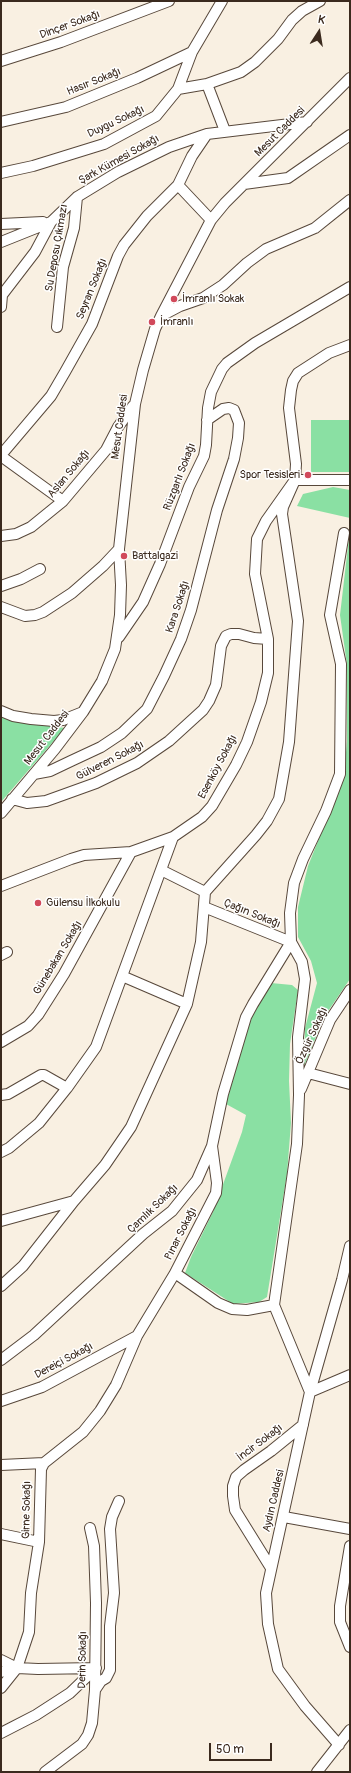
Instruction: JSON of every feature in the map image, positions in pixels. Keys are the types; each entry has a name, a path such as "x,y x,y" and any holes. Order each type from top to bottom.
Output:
{"street":[{"name":"Dinçer Sokağı","path":"1,61 61,42 169,1"},
{"name":"Duygu Sokağı","path":"1,173 33,166 104,144 156,116 178,89 192,52 222,1"},
{"path":"178,89 207,84 241,72 255,62 278,39 292,20 302,11 320,1"},
{"name":"Hasır Sokağı","path":"1,122 66,106 137,78 192,52"},
{"name":"Mesut Caddesi","path":"1,813 83,712 107,670 118,639 121,585 119,549 135,404 155,329 161,316 211,220 225,203 350,78"},
{"path":"207,84 225,131"},
{"name":"Şark Kümesi Sokağı","path":"1,307 1,295 35,252 51,222 77,197 118,172 169,147 207,134 307,122"},
{"name":"Seyran Sokağı","path":"1,456 50,396 65,372 92,324 124,245 148,216 178,184 192,156 207,134"},
{"path":"244,184 288,178 350,135"},
{"path":"178,184 211,220"},
{"name":"Su Deposu Çıkmazı","path":"57,327 64,267 74,228 77,197"},
{"path":"161,316 180,306 203,298 223,285 247,263 266,249 315,228 350,200"},
{"path":"1,224 51,222"},
{"path":"1,242 51,222"},
{"name":"Rüzgarlı Sokağı","path":"118,639 141,606 160,564 189,487 204,456 211,392 218,376 227,363 255,343 350,287"},
{"path":"1,1286 23,1266 74,1201 105,1165 131,1127 187,1004 201,942 205,892 267,821 279,799 289,742 298,621 282,514 295,480 296,458 289,408 293,381 298,373 329,354 350,345"},
{"name":"Aslan Sokağı","path":"1,536 16,534 31,527 63,501 106,450 118,427 135,404"},
{"name":"Kara Sokağı","path":"34,774 50,771 71,762 101,747 122,733 147,709 164,676 181,639 191,610 218,510 234,459 238,438 239,423 234,410 229,408 223,409 207,420"},
{"path":"1,456 63,501"},
{"path":"295,480 350,480"},
{"name":"Esenköy Sokağı","path":"1,886 84,855 131,852 173,837 207,812 238,759 254,722 267,677 268,638 255,574 255,544 264,525 295,480"},
{"path":"344,533 330,615 341,664 340,774 326,811 303,859 294,883 290,913 292,942 299,954 305,971 298,1037 299,1095 297,1144 274,1305 310,1392 350,1375"},
{"path":"1,607 25,616 35,616 72,593 103,566 119,549"},
{"path":"1,586 21,579 40,568"},
{"name":"Gülveren Sokağı","path":"12,799 27,803 46,801 96,783 137,763 169,741 203,710 210,701 216,685 221,646 226,636 231,634 239,634 254,638 268,638"},
{"path":"1,711 14,716 54,721 62,720 83,712"},
{"path":"1,1152 9,1148 39,1123 67,1088 98,1043 173,837"},
{"name":"Günebakan Sokağı","path":"1,1042 28,1026 38,1015 64,974 131,852"},
{"path":"161,870 205,892"},
{"name":"Çağın Sokağı","path":"204,907 292,942"},
{"name":"Çamlık Sokağı","path":"1,1360 34,1335 143,1234 172,1211 195,1185 212,1146 222,1094 246,1017 292,942"},
{"path":"122,976 187,1004"},
{"name":"Özgür Sokağı","path":"299,1095 330,1020 350,990"},
{"path":"308,1073 350,1084"},
{"path":"1,1095 8,1094 41,1075 44,1075 67,1088"},
{"name":"Pınar Sokağı","path":"212,1146 216,1193 175,1273 218,1303 232,1309 247,1310 274,1305"},
{"path":"1,1221 74,1201"},
{"name":"Aydın Caddesi","path":"344,1742 305,1706 278,1669 268,1624 266,1593 284,1517 310,1392 346,1280 350,1246"},
{"path":"1,1465 44,1463 83,1432 100,1410 116,1385 137,1336 175,1273"},
{"name":"Dereiçi Sokağı","path":"1,1401 42,1387 137,1336"},
{"name":"İncir Sokağı","path":"271,1568 235,1510 233,1486 236,1477 244,1470 271,1451 303,1425"},
{"name":"Girne Sokağı","path":"1,1688 17,1668 29,1632 31,1593 39,1542 40,1474 44,1463"},
{"path":"95,1690 101,1681 106,1678 110,1670 110,1626 114,1593 110,1529 112,1517 119,1501"},
{"path":"284,1517 350,1529"},
{"name":"Derin Sokağı","path":"45,1772 82,1744 88,1735 92,1723 96,1668 94,1546 90,1528"},
{"path":"1,1534 39,1542"},
{"path":"350,1546 340,1606 340,1622 350,1646"},
{"path":"340,1606 350,1594"},
{"path":"1,1660 17,1668"},
{"path":"1,1672 17,1668 96,1668"},
{"path":"1,1733 36,1715 70,1693 96,1668"},
{"path":"317,1772 344,1742 350,1730"}],"green space":[{"path":"311,420 350,420 350,472 311,472"},
{"path":"333,487 350,490 350,518 297,506 303,494"},
{"path":"350,529 350,979 324,1017 304,1066 305,1028 317,983 311,961 298,937 298,907 308,866 344,776 347,741 347,665 340,615"},
{"path":"1,716 12,720 65,728 1,802"},
{"path":"271,983 292,985 298,990 290,1044 289,1081 291,1123 287,1174 267,1297 259,1302 233,1304 185,1273 191,1257 213,1212 242,1132 246,1115 226,1104 243,1038 260,997"}],"place":[{"name":"İmranlı Sokak","path":"174,299"},
{"name":"İmranlı","path":"152,322"},
{"name":"Spor Tesisleri","path":"308,475"},
{"name":"Battalgazi","path":"124,556"},
{"name":"Gülensu İlkokulu","path":"38,903"}]}
